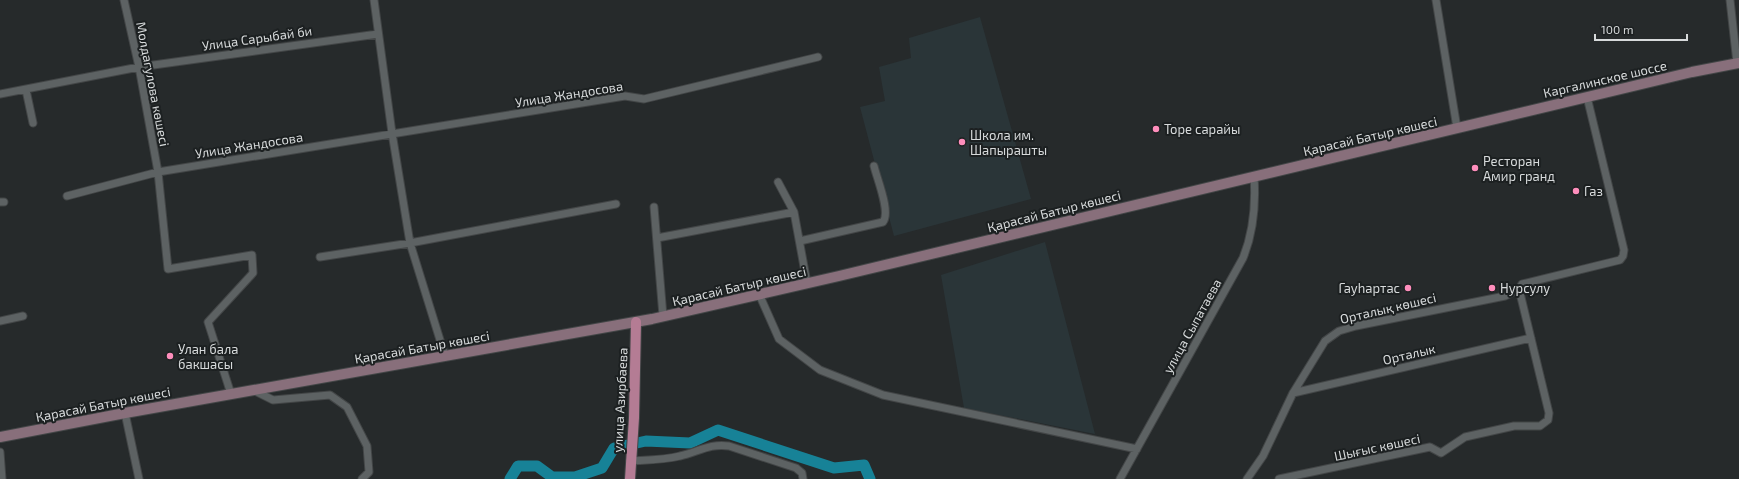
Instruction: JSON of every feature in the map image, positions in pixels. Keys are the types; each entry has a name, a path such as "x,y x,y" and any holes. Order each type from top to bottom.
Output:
{"main road":[{"name":"Каргалинское шоссе","path":"1477,123 1692,72 1738,63"},
{"name":"Қарасай Батыр көшесі","path":"0,437 125,413 636,322 807,283 1477,123"},
{"name":"улица Азирбаева","path":"630,479 634,418 636,322"}],"street":[{"name":"Молдагулова көшесі","path":"124,0 140,67 158,172"},
{"path":"374,0 392,133 410,243 445,356"},
{"path":"1436,0 1457,128"},
{"path":"1730,0 1738,63"},
{"name":"Улица Сарыбай би","path":"0,94 140,67 378,34"},
{"name":"Улица Жандосова","path":"67,196 158,172 625,96 644,99 818,57"},
{"path":"26,90 33,122"},
{"name":"Орталық көшесі","path":"1247,479 1266,450 1293,394 1325,340 1340,331 1364,324 1504,296 1520,289 1522,284 1526,282 1620,260 1623,256 1624,250 1587,97"},
{"path":"800,241 883,222 886,218 886,210 874,166"},
{"path":"158,172 168,269 252,256 253,273 208,322 231,394"},
{"name":"улица Сыпатаева","path":"1120,479 1243,258 1250,241 1256,204 1254,176"},
{"path":"778,182 794,212 807,283"},
{"path":"320,257 410,243 616,204"},
{"path":"654,207 663,316"},
{"path":"657,238 794,212"},
{"path":"1520,289 1530,338"},
{"path":"759,294 779,339 820,370 883,395 1137,449"},
{"path":"0,321 23,316"},
{"name":"Орталык","path":"1293,394 1530,338"},
{"name":"Шығыс көшесі","path":"1279,479 1430,447 1441,453 1464,438 1471,436 1514,426 1531,427 1544,424 1548,420 1549,413 1530,338"},
{"path":"253,390 273,400 330,395 347,407 367,446 369,472 362,479"},
{"path":"125,413 139,479"},
{"path":"631,458 673,457 717,444 729,446 796,468 802,473 803,479"},
{"path":"0,452 2,479"}],"shaded area":[{"path":"980,17 1031,199 894,236 860,107 885,101 879,67 911,58 909,38"},
{"path":"1045,242 1095,434 964,408 941,275"}],"waterway":[{"path":"510,479 518,466 537,466 552,477 575,477 602,468 614,448 646,441 690,443 718,430 834,468 864,465 870,479"}],"place":[{"name":"Торе сарайы","path":"1156,129"},
{"name":"Школа им. Шапырашты","path":"962,142"},
{"name":"Ресторан Амир гранд","path":"1475,168"},
{"name":"Газ","path":"1576,191"},
{"name":"Гауhартас","path":"1408,288"},
{"name":"Нурсулу","path":"1492,288"},
{"name":"Улан бала бакшасы","path":"170,356"}]}
